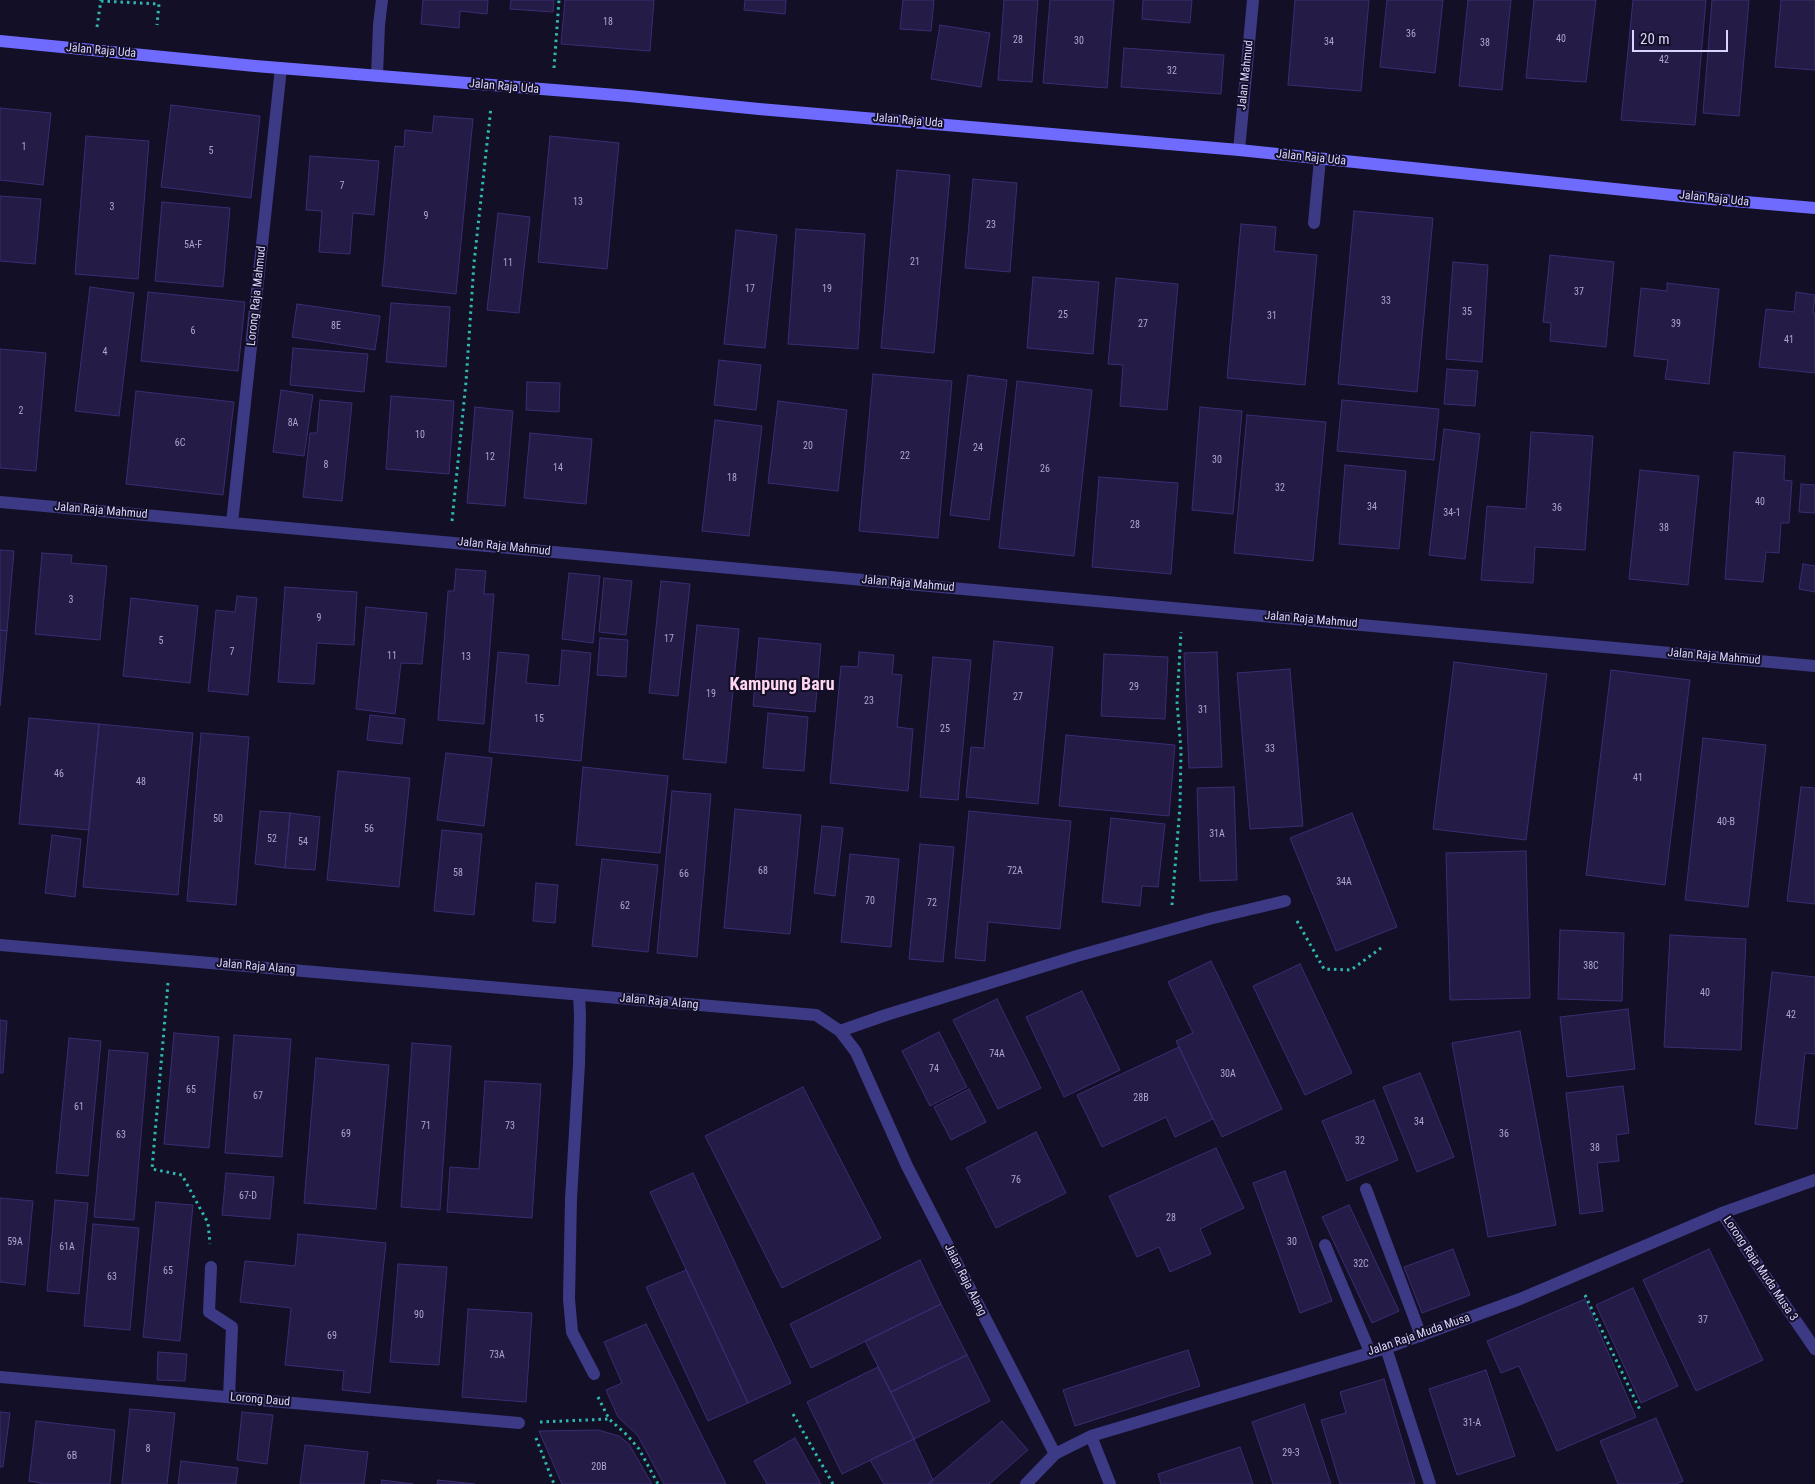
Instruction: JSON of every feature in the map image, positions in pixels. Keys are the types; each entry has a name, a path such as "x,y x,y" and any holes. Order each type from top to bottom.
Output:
{"street":[{"path":"377,76 382,0"},
{"name":"Jalan Mahmud","path":"1239,150 1253,0"},
{"name":"Jalan Raja Uda","path":"0,41 281,68 629,96 767,110 1239,150 1727,201 1815,208"},
{"name":"Lorong Raja Mahmud","path":"232,523 281,68"},
{"path":"1314,223 1320,159"},
{"name":"Jalan Raja Mahmud","path":"0,502 1815,666"},
{"path":"840,1032 886,1015 1077,956 1285,901"},
{"name":"Jalan Raja Alang","path":"0,945 816,1015 840,1032 856,1052 911,1174 1055,1454"},
{"path":"579,995 579,1064 570,1218 569,1299 572,1332 594,1374"},
{"name":"Jalan Raja Muda Musa","path":"1026,1484 1055,1454 1091,1436 1421,1336 1576,1276 1722,1213 1815,1180"},
{"path":"1366,1189 1421,1336"},
{"name":"Lorong Raja Muda Musa 3","path":"1722,1213 1815,1350"},
{"path":"1325,1245 1370,1352"},
{"path":"211,1267 209,1312 232,1327 229,1397"},
{"path":"1386,1348 1430,1484"},
{"name":"Lorong Daud","path":"0,1377 525,1423"},
{"path":"1091,1436 1110,1484"}],"path":[{"path":"94,50 101,0 158,4 157,25"},
{"path":"554,91 559,0"},
{"path":"450,542 466,382 474,263 493,86"},
{"path":"1170,930 1180,806 1181,750 1177,702 1182,609"},
{"path":"1285,901 1324,969 1351,970 1381,948"},
{"path":"170,960 152,1169 182,1175 208,1223 211,1267"},
{"path":"1576,1276 1640,1410"},
{"path":"793,1414 833,1484"},
{"path":"554,1484 525,1423 609,1419 627,1435 638,1449 658,1484"}],"building":[{"path":"423,0 488,0 487,14 460,11 459,28 421,24"},
{"path":"511,0 554,0 553,12 510,9"},
{"path":"565,0 654,0 650,51 561,44"},
{"path":"745,0 786,0 785,14 744,10"},
{"path":"903,0 934,0 931,31 900,29"},
{"path":"1004,0 1038,0 1032,82 998,80"},
{"path":"1050,0 1114,0 1107,88 1043,83"},
{"path":"1143,0 1192,0 1190,23 1142,19"},
{"path":"1295,0 1369,0 1361,91 1288,85"},
{"path":"1387,0 1443,0 1435,73 1380,67"},
{"path":"1468,0 1511,0 1502,90 1459,86"},
{"path":"1534,0 1596,0 1586,82 1526,78"},
{"path":"1633,0 1706,0 1695,125 1621,120"},
{"path":"1712,0 1749,0 1739,116 1703,113"},
{"path":"1781,0 1815,0 1815,70 1775,67"},
{"path":"940,25 990,33 981,87 931,79"},
{"path":"1124,48 1224,55 1221,94 1121,87"},
{"path":"171,105 260,116 251,198 161,187"},
{"path":"0,108 51,113 43,185 0,180"},
{"path":"434,116 473,119 456,294 382,286 395,146 404,147 405,130 432,133"},
{"path":"86,136 149,141 138,279 75,274"},
{"path":"550,136 619,143 607,269 538,262"},
{"path":"310,156 379,161 374,215 353,213 350,254 319,252 322,211 306,210"},
{"path":"897,170 950,175 934,353 881,348"},
{"path":"973,179 1017,183 1010,272 965,268"},
{"path":"0,196 41,199 35,264 0,261"},
{"path":"162,202 230,208 223,287 155,281"},
{"path":"1354,211 1433,218 1417,392 1338,384"},
{"path":"498,213 530,217 519,313 487,310"},
{"path":"1241,224 1276,227 1274,251 1317,255 1305,385 1227,378"},
{"path":"796,229 865,234 858,349 788,344"},
{"path":"736,230 777,235 765,348 724,344"},
{"path":"1550,255 1614,262 1606,347 1550,341 1551,323 1543,322"},
{"path":"1453,262 1488,265 1482,362 1446,359"},
{"path":"1033,277 1099,282 1093,354 1027,348"},
{"path":"1116,278 1178,284 1167,410 1120,406 1123,365 1108,364"},
{"path":"1667,283 1719,289 1709,384 1665,379 1668,360 1634,356 1641,288 1667,291"},
{"path":"90,287 134,293 119,416 75,411"},
{"path":"148,292 245,302 238,371 141,361"},
{"path":"1796,292 1815,295 1813,313 1815,313 1815,373 1759,367 1766,309 1794,312"},
{"path":"391,303 450,307 446,367 386,362"},
{"path":"297,304 380,316 375,350 292,337"},
{"path":"293,348 368,354 364,392 290,385"},
{"path":"0,349 46,353 36,471 0,468"},
{"path":"719,360 761,365 756,410 714,405"},
{"path":"1447,369 1478,371 1475,406 1444,404"},
{"path":"873,374 952,381 938,538 859,531"},
{"path":"968,375 1007,380 989,520 950,515"},
{"path":"1017,381 1092,390 1074,556 999,548"},
{"path":"527,382 560,383 559,412 526,410"},
{"path":"281,390 313,395 304,456 273,452"},
{"path":"136,391 234,402 223,495 126,484"},
{"path":"391,396 454,401 449,474 386,469"},
{"path":"320,400 352,403 342,501 303,497 310,433 317,433"},
{"path":"1342,400 1439,409 1434,460 1337,451"},
{"path":"778,401 847,410 838,491 768,483"},
{"path":"475,407 513,411 505,506 467,503"},
{"path":"1200,407 1242,411 1233,514 1192,510"},
{"path":"1247,415 1326,422 1313,561 1234,553"},
{"path":"715,420 762,426 749,536 702,531"},
{"path":"1444,429 1480,434 1465,559 1429,555"},
{"path":"1531,432 1593,436 1585,550 1535,547 1533,583 1481,580 1487,506 1526,509"},
{"path":"530,433 592,439 586,504 524,498"},
{"path":"1734,452 1785,456 1784,480 1792,481 1789,523 1781,523 1779,553 1766,552 1763,582 1725,579"},
{"path":"1345,465 1406,471 1399,549 1339,544"},
{"path":"1640,470 1699,476 1688,585 1629,579"},
{"path":"1099,477 1178,483 1171,574 1092,567"},
{"path":"1801,484 1815,485 1815,513 1799,512"},
{"path":"0,550 14,551 7,631 0,630"},
{"path":"42,553 72,555 71,563 107,566 100,640 35,634"},
{"path":"1803,564 1815,566 1815,592 1799,589"},
{"path":"456,569 486,571 484,594 494,594 484,724 438,720 448,591 454,591"},
{"path":"569,573 600,576 593,643 562,639"},
{"path":"604,578 632,581 626,635 599,632"},
{"path":"661,581 690,584 678,696 649,693"},
{"path":"285,587 357,592 354,645 317,643 314,684 278,682"},
{"path":"237,596 257,598 248,695 208,691 216,610 235,612"},
{"path":"131,598 198,606 190,683 123,676"},
{"path":"366,607 427,613 422,664 401,663 395,714 356,709"},
{"path":"697,625 739,629 726,763 683,759"},
{"path":"0,630 7,631 0,706"},
{"path":"600,638 628,640 626,677 597,675"},
{"path":"759,638 821,644 815,712 753,706"},
{"path":"994,641 1053,647 1038,804 966,797 971,747 984,748"},
{"path":"562,650 591,653 581,761 489,752 498,652 529,655 526,683 559,686"},
{"path":"859,652 894,655 892,674 902,675 897,727 913,729 908,791 830,783 841,666 858,667"},
{"path":"1217,652 1222,767 1189,768 1184,653"},
{"path":"1104,654 1168,657 1165,719 1101,716"},
{"path":"933,657 971,660 958,800 920,797"},
{"path":"1454,662 1547,674 1526,840 1433,829"},
{"path":"1290,669 1303,826 1250,829 1237,673"},
{"path":"1611,670 1690,680 1665,885 1586,875"},
{"path":"768,713 808,717 804,771 763,768"},
{"path":"370,715 405,719 402,744 367,740"},
{"path":"29,718 99,724 89,830 19,824"},
{"path":"99,724 193,733 178,895 83,887"},
{"path":"201,733 249,737 236,905 187,901"},
{"path":"1066,735 1175,745 1169,816 1059,806"},
{"path":"1703,738 1766,745 1748,907 1685,900"},
{"path":"446,753 492,758 484,826 437,820"},
{"path":"583,767 668,776 660,853 576,845"},
{"path":"338,771 410,778 399,887 327,880"},
{"path":"1234,787 1237,880 1200,881 1197,788"},
{"path":"1801,787 1815,788 1815,904 1787,901"},
{"path":"672,791 711,794 697,957 657,953"},
{"path":"735,809 801,815 790,934 724,928"},
{"path":"260,811 290,813 285,868 255,864"},
{"path":"969,811 1071,821 1060,929 988,922 985,961 955,958"},
{"path":"290,813 320,817 315,870 285,868"},
{"path":"1352,813 1397,927 1336,951 1290,838"},
{"path":"1111,818 1165,824 1158,887 1142,886 1140,906 1102,902"},
{"path":"822,826 843,828 835,896 814,893"},
{"path":"442,830 482,834 474,915 434,911"},
{"path":"52,835 81,839 75,897 45,893"},
{"path":"920,844 954,847 943,962 909,959"},
{"path":"1526,851 1530,998 1450,1000 1446,853"},
{"path":"850,854 899,859 891,947 841,942"},
{"path":"602,859 658,865 648,952 592,946"},
{"path":"536,883 558,885 555,923 533,921"},
{"path":"1560,930 1624,933 1622,1001 1558,999"},
{"path":"1670,935 1746,939 1741,1050 1664,1047"},
{"path":"1211,961 1282,1109 1222,1137 1176,1041 1193,1033 1168,982"},
{"path":"1300,964 1352,1073 1305,1095 1253,986"},
{"path":"1772,972 1815,977 1815,1054 1805,1053 1797,1129 1755,1124"},
{"path":"1082,991 1120,1070 1064,1097 1026,1017"},
{"path":"997,999 1041,1088 998,1109 953,1020"},
{"path":"1628,1009 1635,1069 1567,1077 1560,1017"},
{"path":"0,1020 7,1021 3,1073 0,1073"},
{"path":"1520,1031 1556,1225 1488,1237 1452,1043"},
{"path":"939,1032 967,1087 930,1106 902,1051"},
{"path":"174,1033 219,1037 209,1148 164,1144"},
{"path":"234,1035 291,1039 282,1157 225,1153"},
{"path":"69,1038 101,1041 88,1176 56,1173"},
{"path":"412,1043 451,1046 440,1210 401,1207"},
{"path":"1179,1047 1213,1119 1175,1137 1166,1117 1102,1147 1077,1095"},
{"path":"109,1050 148,1053 134,1220 94,1217"},
{"path":"316,1058 389,1065 376,1209 304,1203"},
{"path":"1420,1073 1454,1157 1417,1172 1383,1087"},
{"path":"485,1081 541,1084 532,1218 447,1212 450,1167 479,1169"},
{"path":"1623,1086 1629,1133 1616,1135 1619,1161 1597,1163 1603,1211 1580,1214 1566,1093"},
{"path":"803,1087 881,1238 782,1288 705,1136"},
{"path":"969,1089 986,1122 951,1140 934,1107"},
{"path":"1374,1100 1398,1160 1347,1181 1322,1121"},
{"path":"1036,1132 1066,1193 996,1228 966,1168"},
{"path":"1216,1148 1244,1208 1200,1229 1211,1254 1170,1272 1159,1247 1137,1257 1109,1196"},
{"path":"1285,1171 1332,1301 1300,1313 1253,1183"},
{"path":"226,1173 274,1177 270,1219 222,1215"},
{"path":"693,1173 791,1383 748,1403 650,1192"},
{"path":"0,1198 33,1201 25,1285 0,1282"},
{"path":"55,1200 88,1203 79,1294 47,1291"},
{"path":"156,1202 193,1205 180,1341 143,1337"},
{"path":"1349,1205 1399,1311 1372,1323 1322,1217"},
{"path":"93,1224 139,1228 130,1330 84,1326"},
{"path":"298,1234 386,1243 370,1393 342,1390 344,1371 285,1365 291,1308 240,1302 245,1261 295,1266"},
{"path":"1453,1249 1470,1295 1422,1313 1404,1267"},
{"path":"1709,1249 1763,1360 1696,1391 1643,1280"},
{"path":"920,1260 941,1304 811,1368 790,1324"},
{"path":"398,1264 447,1267 439,1365 390,1362"},
{"path":"686,1270 748,1403 708,1421 646,1287"},
{"path":"1633,1288 1678,1386 1641,1403 1596,1305"},
{"path":"1585,1299 1636,1417 1557,1451 1519,1366 1501,1373 1487,1341"},
{"path":"941,1304 967,1355 891,1392 865,1341"},
{"path":"468,1309 532,1313 526,1402 462,1397"},
{"path":"646,1324 726,1484 664,1484 638,1436 618,1417 606,1390 622,1383 604,1342"},
{"path":"1188,1350 1200,1386 1075,1426 1063,1390"},
{"path":"158,1352 187,1354 185,1381 157,1380"},
{"path":"967,1355 990,1401 914,1439 891,1392"},
{"path":"878,1367 914,1439 842,1474 807,1402"},
{"path":"1486,1370 1515,1456 1457,1475 1429,1389"},
{"path":"1384,1379 1415,1484 1340,1484 1321,1420 1346,1413 1340,1392"},
{"path":"1304,1404 1331,1484 1273,1484 1252,1422"},
{"path":"130,1409 175,1413 167,1484 122,1484"},
{"path":"0,1412 10,1413 3,1467 0,1467"},
{"path":"242,1412 273,1415 267,1464 237,1460"},
{"path":"1656,1418 1683,1481 1676,1484 1618,1484 1600,1441"},
{"path":"36,1421 115,1430 110,1484 41,1484 29,1481"},
{"path":"1002,1421 1028,1450 989,1484 928,1484"},
{"path":"598,1430 619,1436 629,1444 652,1484 562,1484 539,1431"},
{"path":"795,1438 821,1484 767,1484 754,1461"},
{"path":"914,1439 933,1480 928,1484 884,1484 870,1460"},
{"path":"305,1445 368,1452 364,1484 300,1484"},
{"path":"1240,1447 1253,1484 1161,1484 1158,1474"},
{"path":"181,1461 238,1468 236,1484 178,1484"},
{"path":"382,1480 413,1484 381,1484"},
{"path":"438,1480 475,1484 437,1484"}],"district":[{"name":"Kampung Baru","path":"782,685"}]}
